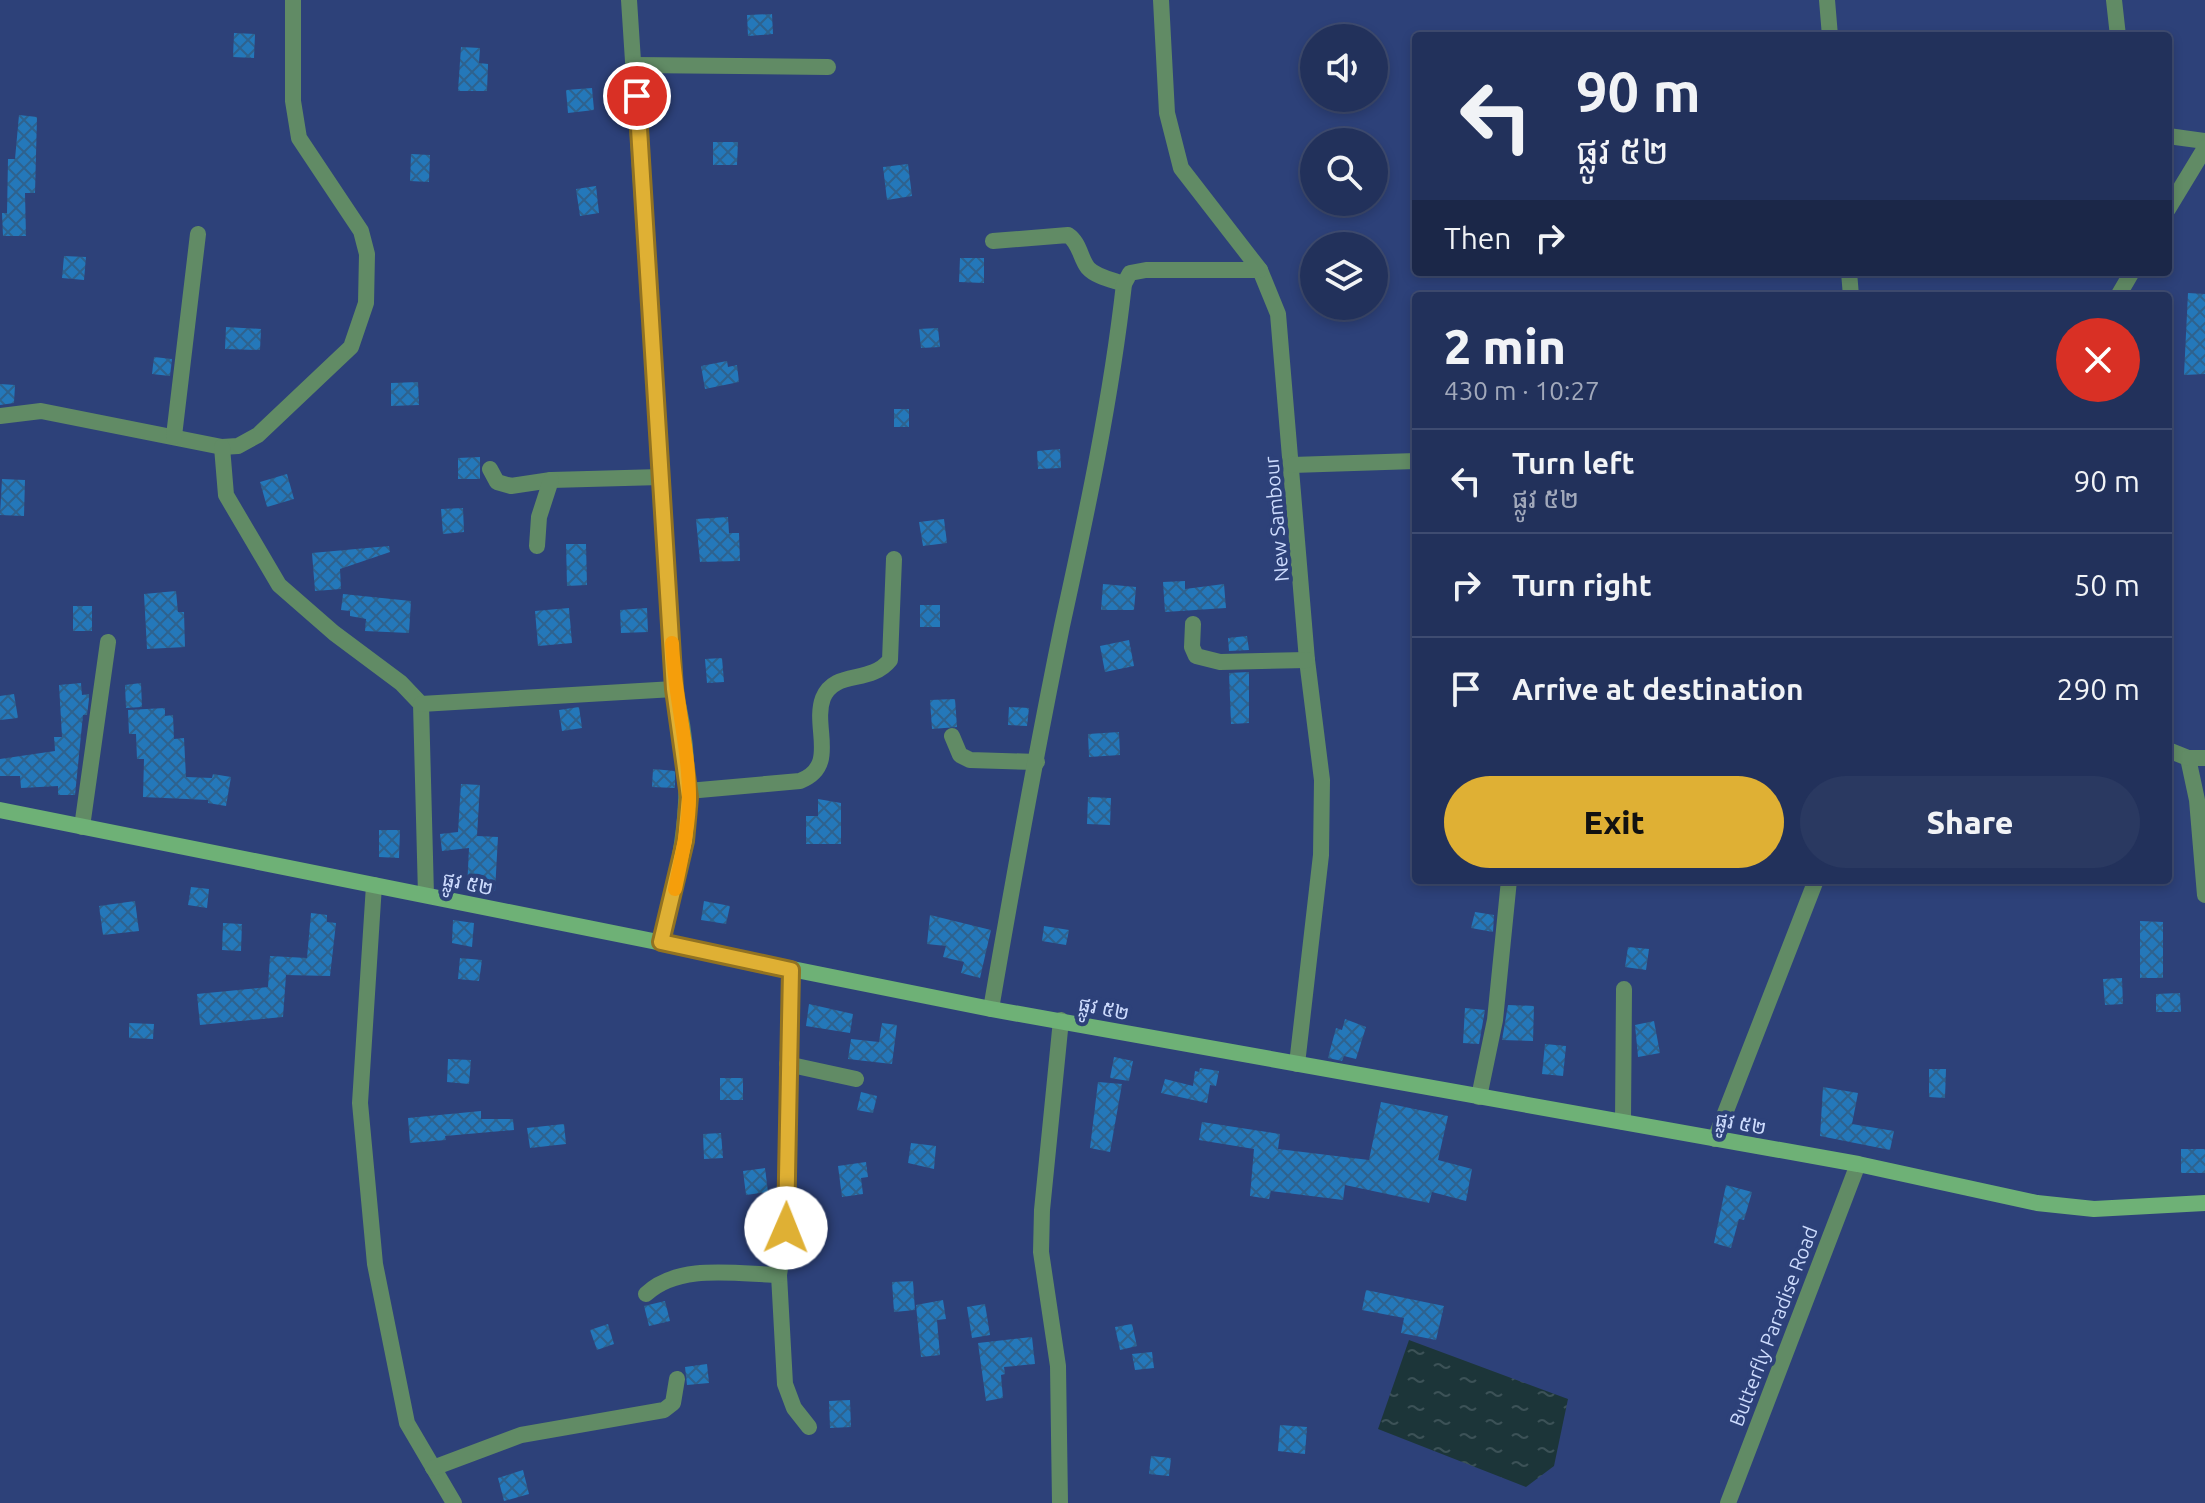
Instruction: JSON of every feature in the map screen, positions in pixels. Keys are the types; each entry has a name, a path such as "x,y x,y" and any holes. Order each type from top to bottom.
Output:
{"street":[{"path":"0,416 41,411 222,447 238,446 258,435 351,347 366,303 367,254 361,231 299,138 293,101 293,0"},
{"path":"629,0 674,689 688,791 685,841 661,942"},
{"name":"New Sambour","path":"1161,0 1167,113 1181,168 1260,270 1278,314 1307,660 1322,780 1321,855 1297,1064"},
{"path":"1827,0 1830,32"},
{"path":"2114,0 2118,32"},
{"path":"635,65 828,67"},
{"path":"2172,137 2205,141"},
{"path":"2172,202 2205,148"},
{"path":"174,436 198,234"},
{"path":"993,241 1068,235 1075,240 1087,267 1095,274 1124,284"},
{"path":"991,1009 1062,626 1089,510 1114,371 1124,284 1130,273 1146,270 1260,270"},
{"path":"222,447 226,495 279,585 334,633 401,683 421,704 426,895"},
{"path":"1292,465 1412,461"},
{"path":"490,469 502,486 551,480 661,477"},
{"path":"537,546 539,517 551,480"},
{"path":"688,791 800,781 816,773 822,762 822,700 840,680 868,677 881,671 890,660 894,559"},
{"path":"1193,624 1192,647 1196,656 1220,662 1307,660"},
{"path":"82,827 108,642"},
{"path":"421,704 674,689"},
{"path":"952,736 960,755 970,760 1037,762"},
{"path":"2172,751 2197,758 2197,800 2205,892"},
{"name":"ផ្លូវ ៥២","path":"0,810 991,1009 1858,1164 2037,1203 2094,1209 2205,1203"},
{"path":"1479,1097 1495,1020 1509,884"},
{"path":"1715,1139 1814,884"},
{"path":"374,885 360,1103 375,1264 407,1423 454,1503"},
{"path":"791,970 786,1228 779,1275 785,1384 794,1408 809,1427"},
{"path":"1623,1122 1624,989"},
{"path":"1060,1503 1058,1366 1041,1252 1042,1210 1061,1020"},
{"path":"787,1064 856,1079"},
{"name":"Butterfly Paradise Road","path":"1728,1503 1858,1164"},
{"path":"646,1294 662,1279 681,1275 779,1275"},
{"path":"433,1468 521,1435 664,1410 673,1403 677,1379"}],"water":[{"path":"1409,1340 1568,1399 1554,1466 1526,1487 1378,1429"}],"building":[{"path":"772,14 773,34 748,36 747,15"},
{"path":"234,33 255,34 254,58 233,57"},
{"path":"461,47 480,48 479,63 488,64 487,91 458,91"},
{"path":"592,88 594,110 568,113 566,90"},
{"path":"19,115 37,117 35,193 25,193 26,236 3,236 2,213 7,213 8,159 15,159"},
{"path":"713,142 738,142 737,165 713,165"},
{"path":"411,154 430,155 429,182 410,181"},
{"path":"908,164 912,196 887,200 883,167"},
{"path":"596,186 599,213 580,216 576,189"},
{"path":"64,256 86,257 84,280 62,278"},
{"path":"960,258 984,258 984,283 959,282"},
{"path":"2188,293 2205,294 2205,374 2184,375"},
{"path":"226,327 261,329 260,350 225,349"},
{"path":"938,328 940,347 921,348 919,329"},
{"path":"154,357 172,359 170,376 152,374"},
{"path":"727,361 728,367 737,365 739,382 705,389 701,366"},
{"path":"418,382 419,405 391,406 391,383"},
{"path":"0,384 15,385 14,403 0,405"},
{"path":"894,409 909,409 909,427 894,427"},
{"path":"1060,449 1061,468 1038,469 1037,451"},
{"path":"480,457 480,479 458,479 458,458"},
{"path":"287,474 294,499 267,507 260,482"},
{"path":"2,479 25,480 24,516 0,515"},
{"path":"463,508 464,532 443,534 441,509"},
{"path":"728,517 729,533 739,533 740,561 700,562 696,519"},
{"path":"944,519 947,543 923,546 919,522"},
{"path":"566,544 586,544 587,585 567,586"},
{"path":"389,546 390,552 340,569 341,589 315,591 312,553"},
{"path":"1185,581 1185,589 1224,584 1226,608 1165,612 1163,582"},
{"path":"1103,584 1136,587 1134,610 1101,610"},
{"path":"176,591 178,612 184,612 185,647 147,649 144,594"},
{"path":"343,594 411,601 409,633 365,631 366,619 350,616 350,611 341,610"},
{"path":"920,605 940,605 940,627 920,627"},
{"path":"73,606 92,606 92,631 73,631"},
{"path":"569,608 572,643 538,646 535,611"},
{"path":"647,608 648,632 621,633 620,610"},
{"path":"1247,636 1249,650 1229,651 1228,638"},
{"path":"1129,640 1134,666 1105,672 1100,646"},
{"path":"722,658 724,682 707,683 705,659"},
{"path":"1249,672 1249,723 1231,724 1229,673"},
{"path":"81,683 82,695 89,694 89,699 87,715 83,715 75,795 58,795 58,786 21,788 20,776 0,776 0,759 55,751 54,737 62,737 59,685"},
{"path":"141,683 142,707 126,708 125,685"},
{"path":"14,694 18,718 0,720 0,696"},
{"path":"955,699 957,727 932,729 930,700"},
{"path":"579,707 582,728 562,731 559,710"},
{"path":"1009,707 1029,708 1027,726 1008,725"},
{"path":"165,708 165,716 173,715 174,739 184,738 186,777 212,778 213,774 231,777 226,806 208,803 208,800 143,797 144,759 137,759 136,734 129,734 128,710"},
{"path":"1119,732 1120,755 1089,757 1088,734"},
{"path":"653,769 675,771 675,788 652,787"},
{"path":"461,784 480,785 477,836 498,837 495,891 467,889 469,848 442,851 440,834 458,832"},
{"path":"1088,797 1111,798 1110,825 1087,824"},
{"path":"818,799 841,803 841,844 806,844 806,816 818,816"},
{"path":"379,830 400,830 399,858 379,857"},
{"path":"191,887 209,889 207,908 188,905"},
{"path":"135,901 139,931 103,935 99,906"},
{"path":"704,901 730,906 726,924 701,920"},
{"path":"1475,912 1494,915 1493,932 1471,928"},
{"path":"311,913 327,915 327,922 336,923 330,976 286,975 283,1017 200,1025 197,994 268,987 270,956 307,958"},
{"path":"930,915 991,930 980,978 961,973 964,962 943,957 946,946 927,944"},
{"path":"453,920 474,923 472,947 452,943"},
{"path":"2140,921 2163,922 2163,978 2140,978"},
{"path":"223,923 242,924 241,951 222,950"},
{"path":"1044,926 1069,930 1066,945 1042,941"},
{"path":"1628,947 1649,949 1646,970 1625,967"},
{"path":"460,958 482,960 479,981 458,979"},
{"path":"2122,978 2123,1004 2105,1005 2103,979"},
{"path":"2180,993 2181,1012 2156,1012 2156,994"},
{"path":"809,1004 853,1014 850,1033 806,1026"},
{"path":"1508,1005 1534,1006 1533,1041 1502,1040"},
{"path":"1465,1008 1485,1010 1479,1044 1463,1043"},
{"path":"1345,1019 1366,1027 1356,1059 1344,1056 1342,1061 1328,1058 1336,1028 1342,1030"},
{"path":"1654,1021 1660,1053 1638,1057 1635,1025"},
{"path":"129,1023 154,1024 153,1039 129,1038"},
{"path":"882,1023 897,1025 892,1064 848,1059 851,1039 879,1042"},
{"path":"1545,1044 1566,1046 1563,1076 1542,1074"},
{"path":"1114,1057 1133,1061 1129,1081 1110,1078"},
{"path":"448,1059 471,1060 469,1084 447,1082"},
{"path":"1200,1068 1219,1071 1216,1086 1210,1085 1207,1103 1161,1093 1165,1079 1193,1086 1195,1071 1199,1072"},
{"path":"1929,1069 1946,1069 1945,1098 1929,1097"},
{"path":"720,1078 743,1078 743,1100 720,1100"},
{"path":"1098,1082 1122,1084 1110,1152 1090,1148"},
{"path":"1823,1087 1858,1093 1852,1124 1894,1131 1890,1150 1820,1136"},
{"path":"861,1092 877,1096 873,1113 857,1110"},
{"path":"1381,1102 1448,1116 1438,1160 1472,1169 1466,1201 1432,1192 1429,1203 1345,1185 1343,1200 1271,1191 1269,1199 1250,1196 1254,1149 1199,1140 1202,1122 1280,1134 1278,1149 1369,1160"},
{"path":"481,1111 481,1119 513,1119 514,1130 445,1136 446,1140 410,1143 408,1118"},
{"path":"564,1124 566,1144 530,1148 527,1128"},
{"path":"721,1133 723,1158 704,1159 703,1134"},
{"path":"911,1143 936,1146 934,1169 908,1163"},
{"path":"2181,1149 2205,1149 2205,1173 2181,1173"},
{"path":"866,1162 868,1177 861,1178 863,1194 842,1197 838,1166"},
{"path":"765,1168 768,1192 746,1195 743,1171"},
{"path":"1726,1185 1752,1192 1744,1220 1739,1219 1731,1248 1714,1243"},
{"path":"913,1281 915,1310 894,1312 892,1282"},
{"path":"1366,1290 1444,1306 1436,1340 1401,1333 1404,1318 1362,1310"},
{"path":"943,1300 946,1319 937,1320 940,1355 921,1357 916,1305"},
{"path":"665,1301 670,1321 649,1326 644,1306"},
{"path":"985,1304 990,1335 972,1338 967,1307"},
{"path":"608,1324 614,1344 597,1350 590,1330"},
{"path":"1132,1324 1137,1346 1120,1350 1115,1327"},
{"path":"1032,1337 1035,1364 1004,1367 1005,1374 1001,1375 1003,1398 986,1401 978,1343"},
{"path":"1152,1352 1154,1368 1135,1370 1132,1354"},
{"path":"707,1364 709,1383 687,1385 685,1367"},
{"path":"850,1400 851,1427 830,1428 829,1401"},
{"path":"1280,1425 1307,1427 1305,1454 1278,1451"},
{"path":"1151,1456 1171,1458 1169,1476 1149,1474"},
{"path":"523,1470 529,1494 504,1501 498,1478"}],"slow traffic":[{"path":"672,643 674,689 689,797 685,841 675,889"}],"route":[{"path":"637,96 646,285 671,597 674,689 689,797 685,841 661,942 791,970 786,1228"}]}
